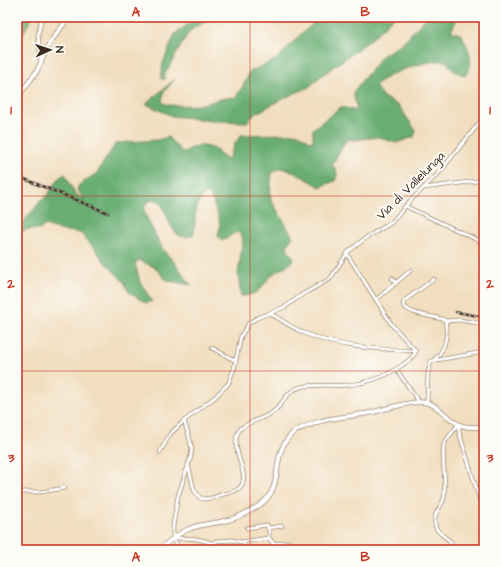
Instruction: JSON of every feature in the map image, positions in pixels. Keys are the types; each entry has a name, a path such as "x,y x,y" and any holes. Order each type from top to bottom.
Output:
{"main road":[{"path":"17,98 35,74 49,44 69,17"},
{"path":"159,550 173,538 192,527 236,518 263,502 271,493 275,485 278,459 281,450 289,438 298,430 326,420 419,402 427,402 433,405 459,425 468,428 484,427"}],"street":[{"path":"41,62 38,35 42,17"},
{"name":"Via di Vallelunga","path":"160,452 170,434 225,388 231,379 240,341 246,328 252,321 285,307 303,294 330,279 347,254 367,237 390,224 405,206 443,168 484,118"},
{"path":"423,188 484,180"},
{"path":"405,206 484,243"},
{"path":"347,254 393,326 416,350"},
{"path":"376,300 411,270"},
{"path":"392,278 396,283"},
{"path":"434,278 404,301 403,304 405,308 417,313 444,319 446,321 456,320 484,324"},
{"path":"270,313 303,332 328,341 367,348 416,350"},
{"path":"435,360 445,345 446,321"},
{"path":"212,348 236,360"},
{"path":"188,464 194,490 200,498 208,499 237,490 242,485 244,479 236,446 238,433 242,426 281,406 290,392 296,389 316,386 352,384 379,378 409,360 415,354 416,350"},
{"path":"427,402 428,370 430,362 484,352"},
{"path":"396,369 419,402"},
{"path":"180,550 173,538 173,524 177,502 191,457 191,446 184,421"},
{"path":"459,425 459,432 484,514"},
{"path":"451,550 451,542 436,528 435,516 444,497 444,444 459,425"},
{"path":"17,492 40,492 65,488"},
{"path":"247,528 266,525 268,528 282,526"},
{"path":"268,528 268,538"},
{"path":"173,538 193,539 212,543 222,550"},
{"path":"212,543 216,541 231,540 242,542 268,538"},
{"path":"268,538 273,544 289,542"}],"green space":[{"path":"17,17 32,17 21,38 17,58"},
{"path":"197,17 214,17 191,30 165,74 165,79 161,79 163,63 175,34"},
{"path":"321,17 394,17 370,40 321,76 309,87 280,100 255,114 247,122 218,121 172,116 146,104 175,79 164,92 162,101 168,105 197,105 225,98 235,98 243,86 249,72 277,59 300,35"},
{"path":"427,17 460,17 456,21 451,31 462,35 467,45 470,56 470,66 465,76 453,70 446,61 439,61 429,62 408,68 388,76 381,81 375,86 383,97 399,106 416,131 414,137 396,143 378,137 355,140 349,139 344,143 332,165 337,172 335,181 320,187 297,174 282,168 272,173 270,192 271,200 293,237 287,247 294,259 288,265 271,276 258,291 241,296 238,274 243,240 241,233 236,232 222,241 218,236 220,226 219,219 210,194 207,193 199,201 197,206 193,235 185,237 174,231 162,205 158,200 148,202 145,205 144,212 163,250 172,259 191,285 169,281 164,278 156,268 139,260 135,263 140,282 152,301 146,303 129,292 124,282 103,260 82,234 63,231 45,225 40,230 20,230 19,228 21,224 40,201 46,197 60,177 65,174 75,194 85,200 77,190 79,185 97,173 116,143 157,140 168,137 183,153 191,148 201,145 216,149 219,154 228,160 235,143 242,135 295,133 313,142 313,129 341,107 357,111 353,92 382,56 402,43"}],"railway":[{"path":"17,176 108,213"},
{"path":"456,312 484,317"}]}
